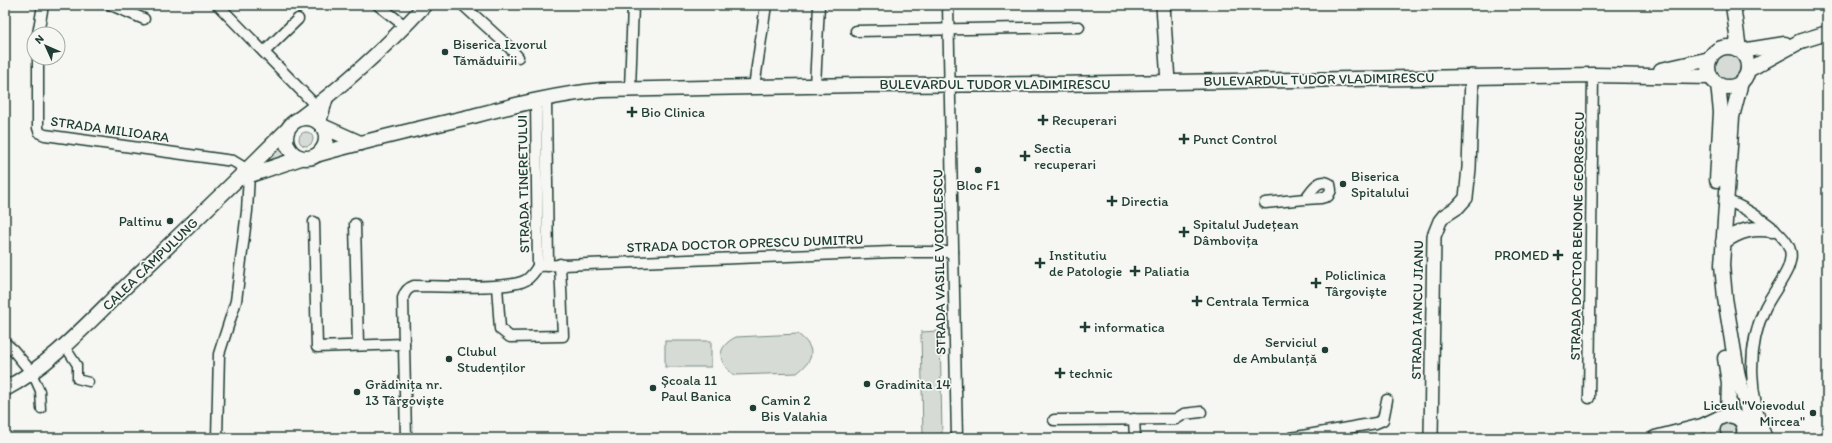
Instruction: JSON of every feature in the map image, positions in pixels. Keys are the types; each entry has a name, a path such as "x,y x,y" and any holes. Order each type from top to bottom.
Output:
{"main road":[{"path":"1722,48 1732,5"},
{"path":"1729,418 1729,383 1713,271 1728,109 1744,76 1747,60 1740,51 1732,5"},
{"path":"1715,81 1730,87 1744,76 1827,28"},
{"path":"1756,438 1738,377 1725,298 1722,265 1728,109 1708,69 1710,59 1715,52 1722,48 1731,47 1740,51 1769,48 1827,33"},
{"name":"BULEVARDUL TUDOR VLADIMIRESCU","path":"1681,72 1710,59"},
{"name":"BULEVARDUL TUDOR VLADIMIRESCU","path":"319,154 541,100 585,92 630,89 1168,82 1472,76 1637,75 1681,72 1715,81"},
{"path":"321,113 326,135 326,142 323,150 310,159 301,158 294,155 288,148 286,140 292,125 321,113"},
{"path":"321,113 360,143"},
{"name":"CALEA CÂMPULUNG","path":"5,389 32,372 64,345 245,174 292,125"},
{"path":"245,174 301,158"},
{"path":"1723,242 1738,232 1747,229 1773,230"},
{"path":"1714,438 1712,427 1729,418 1738,377"},
{"path":"1655,438 1729,418"},
{"path":"1729,418 1744,429 1743,438"}],"street":[{"path":"39,26 43,5"},
{"path":"111,5 144,19"},
{"path":"218,5 321,113 425,5"},
{"path":"378,5 405,26"},
{"path":"463,5 518,57"},
{"path":"630,89 633,5"},
{"path":"754,87 766,5"},
{"path":"815,86 819,5"},
{"name":"STRADA VASILE VOICULESCU","path":"948,5 957,438"},
{"path":"1163,5 1168,82"},
{"path":"264,52 298,19"},
{"path":"856,31 1079,27"},
{"name":"STRADA MILIOARA","path":"38,66 38,128 40,133 45,135 233,161 245,174"},
{"name":"STRADA DOCTOR BENONE GEORGESCU","path":"1589,398 1593,75"},
{"name":"STRADA IANCU JIANU","path":"1431,438 1434,236 1440,221 1444,216 1458,207 1466,198 1469,174 1472,76"},
{"name":"STRADA TINERETULUI","path":"406,438 403,298 408,289 414,286 497,286 518,283 527,280 543,266 541,100"},
{"path":"217,438 219,354 236,301 247,210 245,174"},
{"path":"1265,203 1305,199"},
{"path":"1725,200 1750,212 1773,230 1785,240 1791,255 1788,268 1763,312 1754,347 1752,370 1754,396 1760,421 1767,438"},
{"path":"314,222 317,347 404,344"},
{"path":"355,224 358,345"},
{"name":"STRADA DOCTOR OPRESCU DUMITRU","path":"543,266 560,264 892,252 954,252"},
{"path":"497,286 500,329 510,337 564,336 560,264"},
{"path":"5,343 32,372 40,391 42,409"},
{"path":"64,345 77,365 77,379 89,382"},
{"path":"1291,438 1332,434 1376,423 1383,420 1387,400"},
{"path":"1054,420 1176,420 1184,414 1201,412"},
{"path":"1134,419 1135,438"}],"shaded area":[{"path":"1728,54 1737,58 1741,67 1737,76 1728,80 1719,76 1715,67 1719,58"},
{"path":"306,132 311,134 313,139 311,144 306,146 301,144 299,139 301,134"},
{"path":"282,141 283,149 289,156 257,165"},
{"path":"940,331 942,434 923,435 921,332"},
{"path":"798,334 808,344 811,354 807,363 797,373 734,375 724,365 722,360 722,350 725,345 736,337"},
{"path":"665,341 711,341 711,367 665,367"},
{"path":"1725,423 1731,423 1736,428 1734,437 1731,439 1725,439 1720,434 1720,428"}],"place":[{"name":"Biserica Izvorul Tămăduirii","path":"445,52"},
{"name":"Bio Clinica","path":"632,112"},
{"name":"Recuperari","path":"1043,120"},
{"name":"Punct Control","path":"1184,139"},
{"name":"Sectia recuperari","path":"1025,156"},
{"name":"Bloc F1","path":"978,170"},
{"name":"Biserica Spitalului","path":"1343,184"},
{"name":"Directia","path":"1112,201"},
{"name":"Paltinu","path":"170,221"},
{"name":"Spitalul Județean Dâmbovița","path":"1184,232"},
{"name":"PROMED","path":"1558,255"},
{"name":"Institutiu de Patologie","path":"1040,263"},
{"name":"Paliatia","path":"1135,271"},
{"name":"Policlinica Târgoviște","path":"1316,283"},
{"name":"Centrala Termica","path":"1197,301"},
{"name":"informatica","path":"1085,327"},
{"name":"Serviciul de Ambulanță","path":"1325,350"},
{"name":"Clubul Studenților","path":"449,359"},
{"name":"technic","path":"1060,373"},
{"name":"Gradinita 14","path":"867,384"},
{"name":"Școala 11 Paul Banica","path":"653,388"},
{"name":"Grădinița nr. 13 Târgoviște","path":"357,392"},
{"name":"Camin 2 Bis Valahia","path":"753,408"},
{"name":"Liceul \"Voievodul Mircea\"","path":"1813,413"}]}
